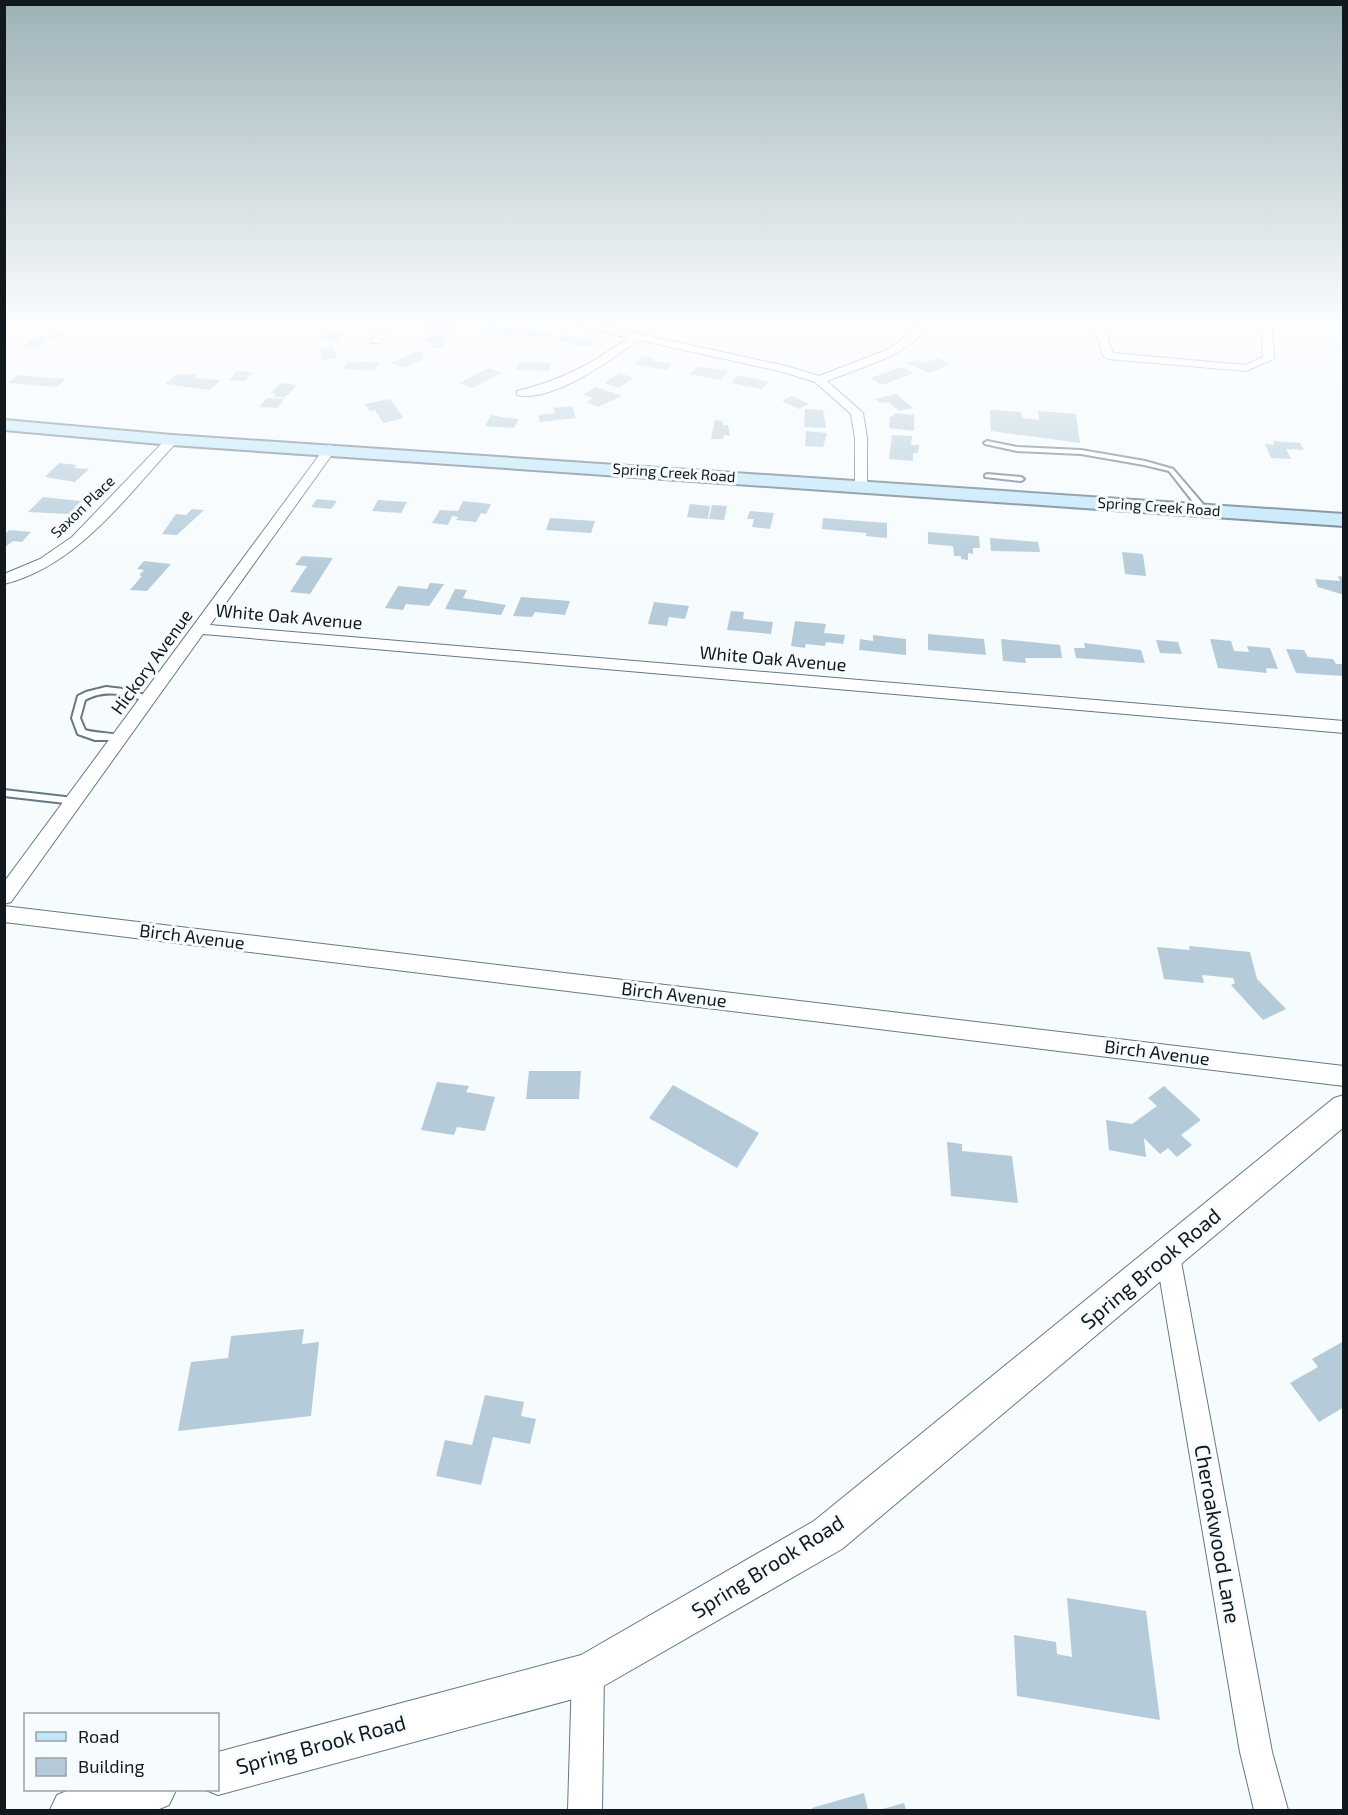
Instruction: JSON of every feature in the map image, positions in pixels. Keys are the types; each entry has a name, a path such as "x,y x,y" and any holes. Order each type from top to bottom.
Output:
{"main road":[{"name":"Spring Creek Road","path":"4,425 172,440 1344,520"}],"street":[{"path":"851,408 857,413 861,438 861,486"},
{"name":"Saxon Place","path":"4,580 45,562 77,540 172,440"},
{"name":"Hickory Avenue","path":"4,897 330,449"},
{"name":"White Oak Avenue","path":"200,629 1344,727"},
{"name":"Birch Avenue","path":"4,914 1344,1076"},
{"name":"Spring Brook Road","path":"219,1773 588,1674 828,1535 1168,1256 1344,1108"},
{"name":"Cheroakwood Lane","path":"1168,1256 1256,1752 1272,1810"},
{"path":"585,1810 588,1674"},
{"path":"72,1810 150,1791"}],"lane":[{"path":"987,443 1017,449 1081,452 1144,463 1171,471 1204,510"},
{"path":"987,476 1021,479"},
{"path":"120,738 95,737 81,732 76,718 81,698 93,691 108,689 149,699"},
{"path":"4,793 74,801"}],"building":[{"path":"368,408 396,408 403,418 383,423 375,410 370,411"},
{"path":"553,408 573,408 576,418 540,422 538,415 555,413"},
{"path":"895,408 913,408 899,411"},
{"path":"805,409 823,410 826,428 804,427"},
{"path":"990,410 1021,412 1022,418 1039,420 1038,411 1076,414 1080,443 991,431"},
{"path":"894,413 914,415 914,431 889,428 890,416 894,417"},
{"path":"491,415 519,419 514,428 485,426"},
{"path":"715,420 723,421 722,425 728,425 730,436 724,435 723,439 711,439"},
{"path":"806,431 827,433 823,447 805,446"},
{"path":"892,435 912,436 911,445 919,445 918,453 913,453 913,461 889,459"},
{"path":"1273,441 1300,443 1304,450 1286,449 1291,459 1271,458 1265,444 1274,445"},
{"path":"59,463 77,465 74,468 89,469 75,482 45,477"},
{"path":"43,497 81,501 69,514 28,512"},
{"path":"317,499 337,501 331,509 311,507"},
{"path":"378,500 407,502 401,513 372,511"},
{"path":"463,501 491,504 486,514 481,513 476,522 456,520 458,517 452,516 448,525 432,523 440,510 458,511"},
{"path":"690,504 710,506 708,519 687,517"},
{"path":"712,505 727,506 724,520 709,519"},
{"path":"192,509 204,510 177,535 162,534 176,514 186,515"},
{"path":"750,511 774,513 770,529 752,527 754,519 747,519"},
{"path":"550,518 595,521 591,533 546,530"},
{"path":"823,518 887,523 887,538 866,536 866,533 822,529"},
{"path":"9,530 31,532 22,542 13,541 4,548 4,535"},
{"path":"928,532 979,536 980,548 973,548 973,554 968,553 968,560 961,559 961,556 954,556 953,546 928,544"},
{"path":"990,538 1038,542 1040,552 991,551"},
{"path":"1122,552 1143,554 1146,576 1125,574"},
{"path":"302,556 333,558 310,594 290,592 307,566 295,565"},
{"path":"144,561 171,564 147,591 130,590 142,576 139,575 144,570 137,569"},
{"path":"1338,576 1344,577 1344,595 1318,587 1315,579 1340,581"},
{"path":"430,583 444,584 429,606 406,604 403,610 385,608 398,586 427,589"},
{"path":"455,589 467,590 463,598 506,605 501,615 445,609"},
{"path":"521,597 570,601 565,615 535,612 532,617 513,616"},
{"path":"654,602 689,606 685,619 669,617 667,626 648,624"},
{"path":"731,611 744,612 743,619 773,622 771,634 727,630"},
{"path":"795,621 826,624 824,633 845,635 843,644 826,642 825,646 806,644 805,648 791,646"},
{"path":"928,634 984,639 986,655 928,650"},
{"path":"873,635 906,639 906,655 859,650 860,639 873,641"},
{"path":"1001,639 1060,645 1062,658 1025,658 1026,663 1003,661"},
{"path":"1210,639 1231,641 1234,651 1249,652 1247,646 1270,648 1278,669 1266,668 1267,673 1218,668"},
{"path":"1156,640 1178,642 1182,654 1160,653"},
{"path":"1084,643 1141,650 1145,663 1076,658 1074,648 1085,648"},
{"path":"1286,649 1304,650 1308,657 1333,659 1336,664 1344,664 1344,676 1296,673"},
{"path":"1189,946 1250,952 1257,979 1286,1009 1263,1020 1231,985 1235,983 1233,978 1202,975 1204,983 1164,979 1157,947 1190,950"},
{"path":"529,1071 581,1071 579,1099 526,1099"},
{"path":"437,1082 469,1086 466,1092 495,1097 485,1131 457,1127 454,1135 421,1130"},
{"path":"673,1085 759,1133 737,1168 649,1118"},
{"path":"1164,1086 1201,1120 1181,1135 1192,1145 1177,1157 1168,1148 1160,1154 1144,1138 1146,1157 1109,1150 1106,1120 1132,1124 1157,1106 1148,1098"},
{"path":"947,1142 962,1144 962,1151 1012,1156 1018,1203 951,1196"},
{"path":"304,1329 302,1344 319,1342 311,1416 178,1431 191,1362 228,1358 231,1336"},
{"path":"1344,1341 1344,1407 1319,1422 1290,1383 1318,1367 1312,1359"},
{"path":"485,1395 524,1402 521,1416 536,1419 530,1444 493,1437 481,1485 436,1476 445,1440 472,1445"},
{"path":"1067,1598 1146,1611 1160,1720 1017,1696 1014,1635 1056,1642 1057,1654 1072,1657"},
{"path":"864,1793 868,1810 812,1810 812,1808"},
{"path":"904,1803 906,1810 879,1810"}]}
